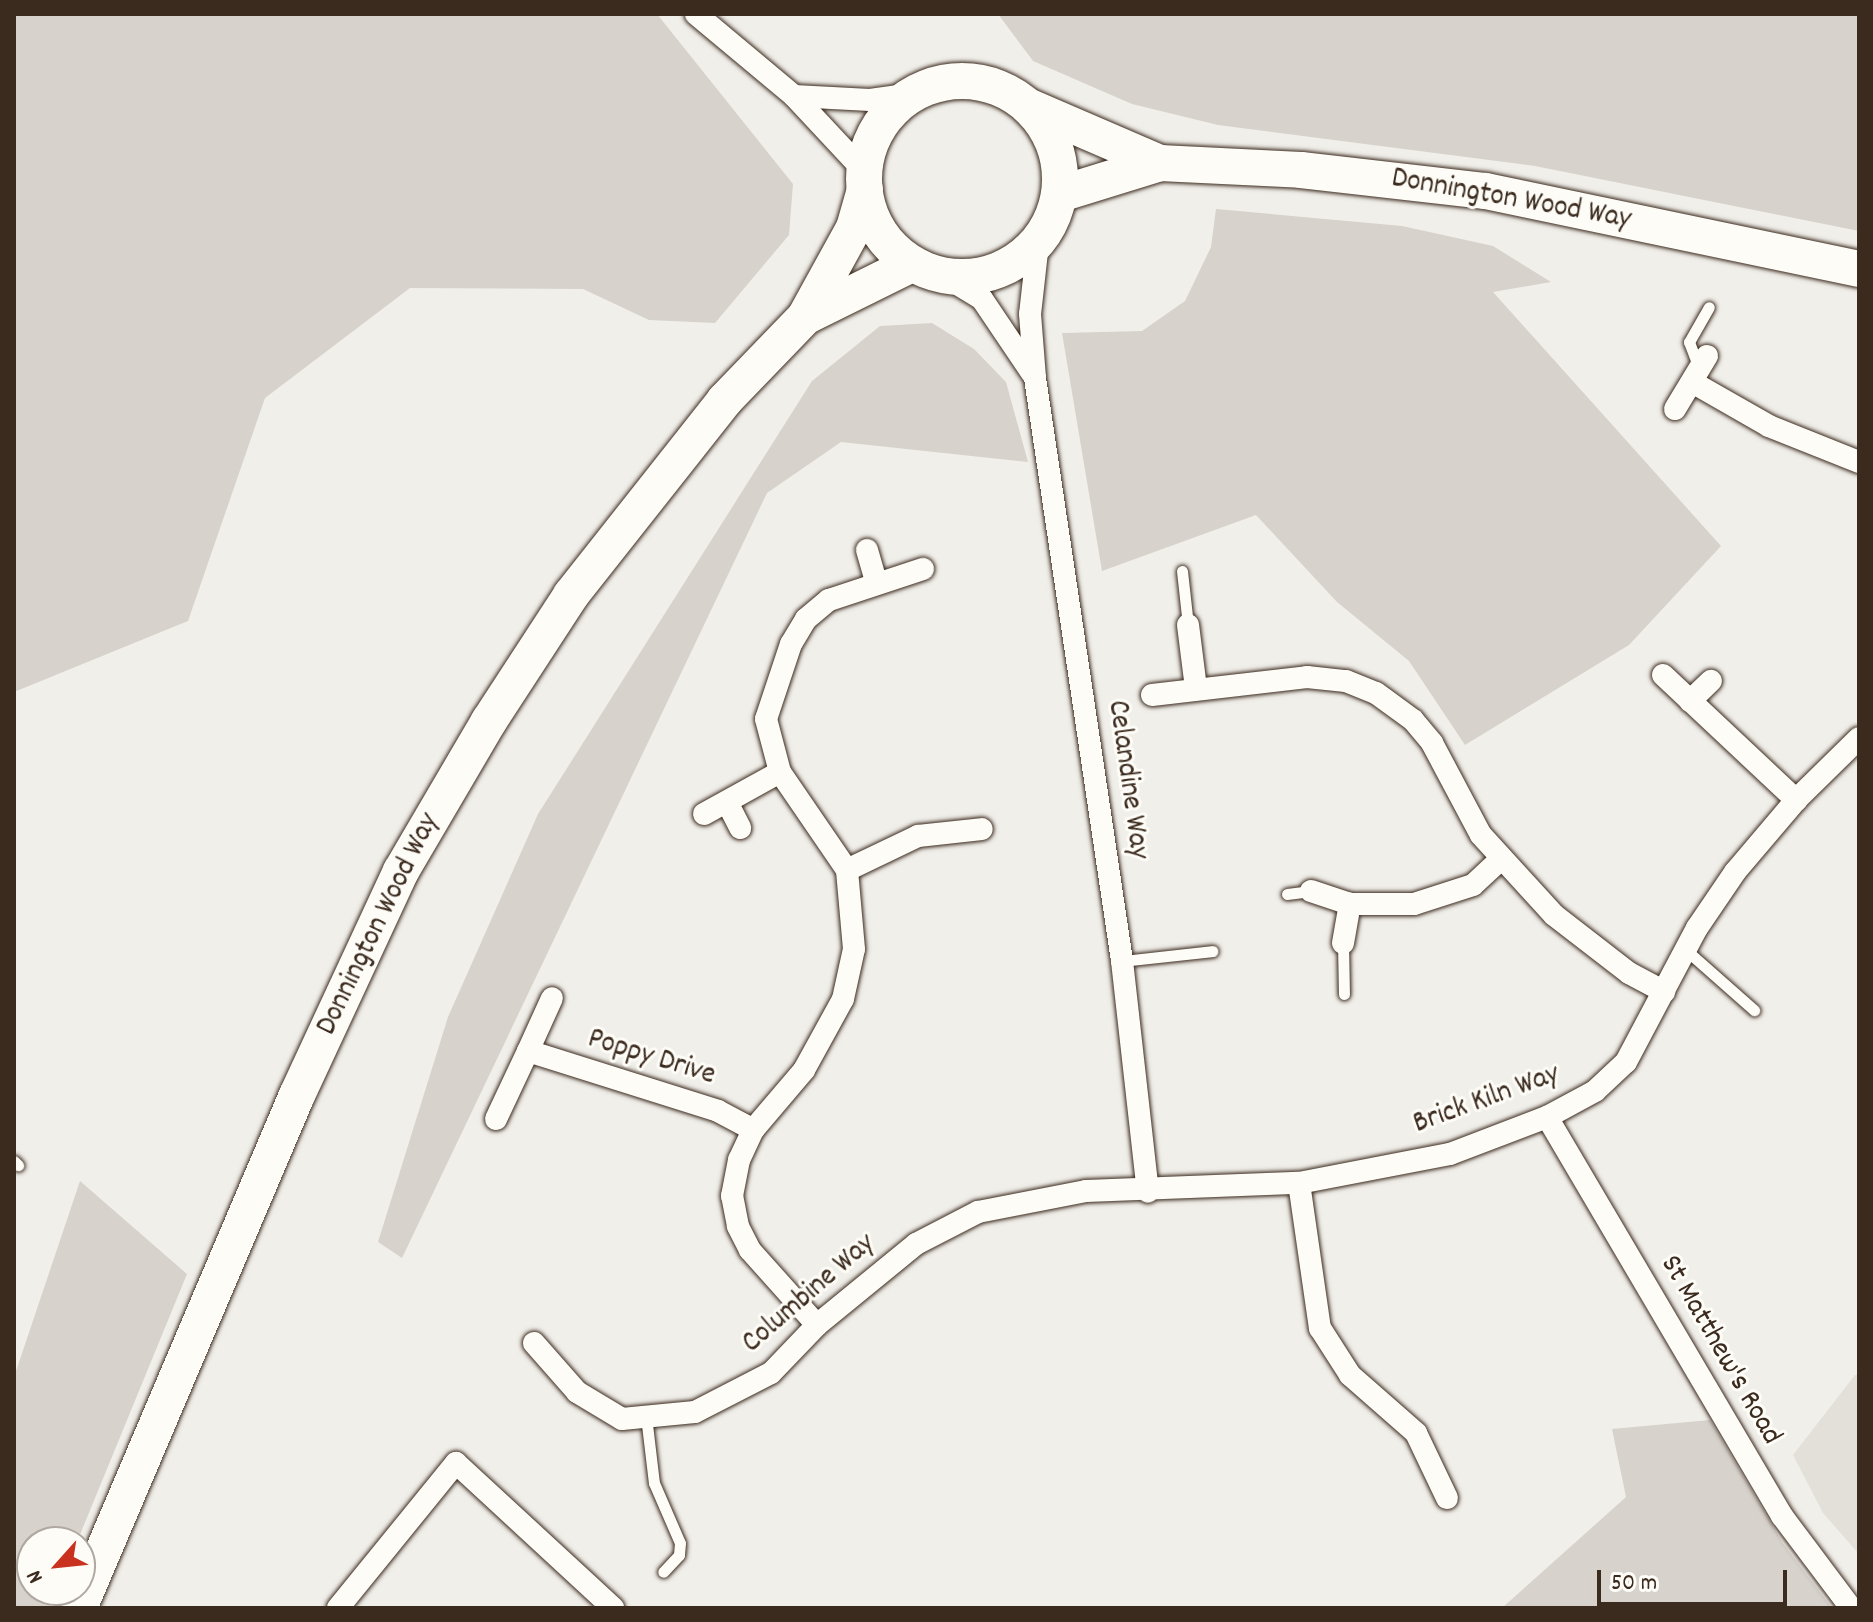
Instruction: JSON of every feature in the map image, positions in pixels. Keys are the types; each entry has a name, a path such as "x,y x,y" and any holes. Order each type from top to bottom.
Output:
{"main road":[{"path":"985,83 1028,106 1048,132 1059,162 1060,194 1038,243 1012,265 991,273 946,277 912,264 880,232 864,180 872,141 888,114 912,94 935,85 985,83"},
{"name":"Donnington Wood Way","path":"1028,106 1160,163"},
{"name":"Donnington Wood Way","path":"1060,194 1160,163 1213,165 1486,191 1859,269"},
{"name":"Donnington Wood Way","path":"79,1608 297,1095 401,871 489,721 571,595 724,401 805,317 854,228 864,180"},
{"name":"Donnington Wood Way","path":"805,317 912,264"}],"street":[{"path":"696,14 794,96 864,180"},
{"path":"794,96 870,100 912,94"},
{"name":"Celandine Way","path":"1038,243 1030,314 1035,378 1122,961 1148,1192"},
{"name":"Celandine Way","path":"946,277 982,299 1035,378"},
{"path":"1675,409 1699,369 1769,426 1859,462"},
{"path":"867,550 876,581"},
{"path":"817,1325 750,1250 738,1226 732,1196 739,1160 753,1130 804,1070 843,999 854,949 847,870 780,772 766,719 791,644 806,619 829,600 876,581 923,569"},
{"path":"1188,625 1196,688"},
{"path":"1663,675 1796,800"},
{"path":"1152,695 1307,677 1346,681 1376,693 1413,720 1432,743 1481,835 1554,915 1664,992"},
{"path":"1690,701 1711,681"},
{"name":"Brick Kiln Way","path":"1148,1192 1299,1183 1450,1154 1547,1117 1595,1091 1626,1062 1686,950 1735,872 1796,800 1859,738"},
{"path":"704,814 728,804 780,772"},
{"path":"728,804 740,828"},
{"path":"847,870 918,836 982,829"},
{"path":"1311,891 1350,904 1414,904 1446,898 1473,885 1501,859"},
{"path":"1343,943 1350,904"},
{"path":"496,1119 552,998"},
{"name":"Poppy Drive","path":"528,1051 718,1111 753,1130"},
{"name":"St Matthew's Road","path":"1547,1117 1782,1516 1851,1608"},
{"path":"1299,1183 1320,1328 1350,1375 1416,1433 1447,1498"},
{"name":"Columbine Way","path":"534,1343 577,1392 622,1419 695,1412 771,1373 817,1325 916,1244 978,1212 1086,1191 1148,1192"},
{"path":"338,1608 456,1463 613,1608"}],"lane":[{"path":"1699,369 1689,342 1709,307"},
{"path":"1182,571 1188,625"},
{"path":"1287,894 1311,891"},
{"path":"1343,943 1344,994"},
{"path":"1686,950 1754,1010"},
{"path":"1122,961 1212,951"},
{"path":"646,1416 654,1483 680,1543 679,1555 663,1572"}],"shaded area":[{"path":"14,14 657,14 793,184 789,235 715,323 649,320 583,289 410,288 265,398 188,621 14,692"},
{"path":"998,14 1859,14 1859,231 1535,166 1218,125 1132,104 1033,61"},
{"path":"1216,209 1402,226 1493,246 1551,282 1493,292 1721,546 1629,645 1465,745 1409,661 1337,602 1256,515 1102,571 1062,333 1142,331 1185,301 1211,247"},
{"path":"932,323 974,349 1006,382 1028,462 841,442 767,493 402,1258 378,1242 448,1017 538,814 812,381 880,326"},
{"path":"80,1181 187,1274 84,1526 16,1526 16,1606 49,1608 14,1608 14,1377"},
{"path":"1855,1375 1859,1375 1859,1554 1823,1513 1793,1455"},
{"path":"1710,1420 1782,1542 1832,1608 1502,1608 1626,1497 1612,1429"}]}
